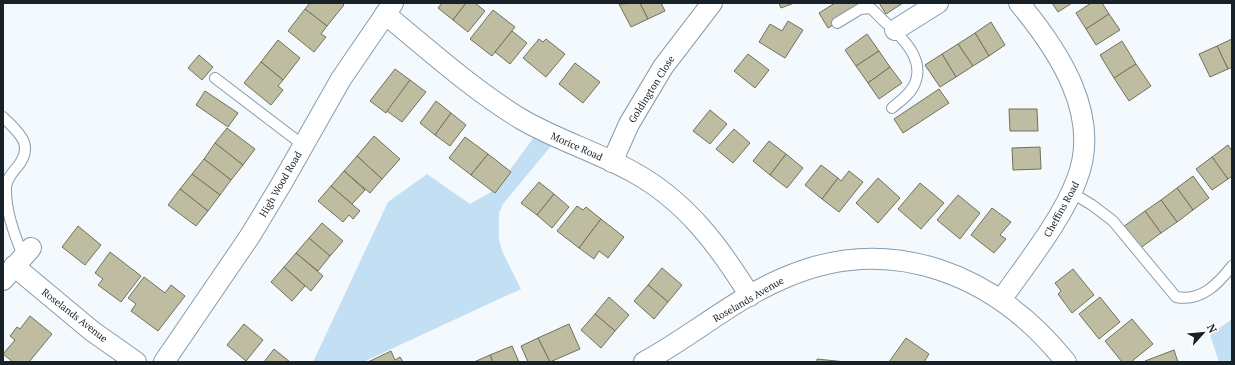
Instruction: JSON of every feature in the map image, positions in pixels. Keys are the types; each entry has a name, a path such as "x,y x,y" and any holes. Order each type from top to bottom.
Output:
{"street":[{"name":"Goldington Close","path":"612,162 629,124 663,67 712,3"},
{"path":"895,30 938,3"},
{"name":"Cheffins Road","path":"1001,300 1040,246 1072,193 1078,178 1084,148 1084,134 1077,99 1065,70 1049,42 1019,3"},
{"name":"Morice Road","path":"389,8 490,99 553,136 634,172 665,194 691,215 712,238 750,296"},
{"name":"High Wood Road","path":"164,362 250,236 282,184 341,79 389,8"},
{"name":"Roselands Avenue","path":"644,362 750,296 800,272 844,260 872,259 907,262 955,275 972,282 1001,300 1034,326 1066,362"},
{"name":"Roselands Avenue","path":"18,263 92,331 136,362"}],"lane":[{"path":"837,23 865,7 875,11 895,30 910,49 917,66 917,76 912,90 892,108"},
{"path":"215,78 303,145"},
{"path":"3,117 20,134 24,140 26,148 22,160 11,173 5,188 16,240 18,263"},
{"path":"1072,193 1092,205 1113,221 1176,297 1190,298 1208,291 1232,266"}],"shaded area":[{"path":"534,137 551,146 503,204 499,213 499,240 503,253 521,289 363,362 313,362 388,202 427,174 470,204 496,189"},
{"path":"1232,319 1232,362 1219,362 1210,335"}],"building":[{"path":"310,3 342,3 344,5 327,26 305,9"},
{"path":"442,3 466,3 453,20 438,8"},
{"path":"466,3 475,3 485,11 468,32 453,20"},
{"path":"640,3 648,19 631,27 619,4"},
{"path":"640,3 661,3 665,11 648,19"},
{"path":"779,3 794,3 781,8"},
{"path":"835,3 869,3 828,28 819,13"},
{"path":"879,3 903,3 886,14"},
{"path":"1052,3 1072,3 1058,12"},
{"path":"1091,3 1102,3 1109,14 1086,29 1076,13"},
{"path":"305,9 327,26 321,34 326,37 314,52 288,31"},
{"path":"493,10 515,27 492,56 470,39"},
{"path":"1109,14 1120,30 1096,45 1086,29"},
{"path":"788,21 803,30 785,58 759,42 770,24 782,31"},
{"path":"991,22 1005,45 989,56 975,33"},
{"path":"512,31 527,43 510,64 495,52"},
{"path":"975,33 989,56 973,66 958,44"},
{"path":"867,34 879,51 856,66 845,50"},
{"path":"539,39 543,42 546,39 565,54 546,77 523,58"},
{"path":"1232,39 1232,67 1228,69 1217,46"},
{"path":"278,40 300,58 283,80 261,62"},
{"path":"1122,41 1136,64 1114,78 1100,55"},
{"path":"958,44 973,66 956,77 942,54"},
{"path":"1217,46 1228,69 1210,77 1199,54"},
{"path":"879,51 890,67 868,83 856,66"},
{"path":"748,54 769,70 755,88 734,71"},
{"path":"942,54 956,77 940,87 925,65"},
{"path":"199,55 213,67 202,80 188,68"},
{"path":"261,62 283,80 278,86 283,90 271,105 244,83"},
{"path":"575,63 600,82 583,103 559,84"},
{"path":"1136,64 1151,86 1129,101 1114,78"},
{"path":"890,67 902,83 879,99 868,83"},
{"path":"395,69 410,80 386,113 370,101"},
{"path":"410,80 426,92 402,122 387,111"},
{"path":"939,89 949,103 903,133 894,119"},
{"path":"205,91 238,113 228,127 196,105"},
{"path":"436,101 451,113 435,135 420,123"},
{"path":"1009,109 1037,109 1038,131 1010,131"},
{"path":"710,110 727,124 710,144 693,131"},
{"path":"451,113 466,125 450,146 435,135"},
{"path":"227,128 255,149 243,165 215,143"},
{"path":"734,129 750,143 733,163 716,149"},
{"path":"374,136 400,159 382,179 357,156"},
{"path":"465,137 488,154 471,175 449,158"},
{"path":"769,141 786,154 770,175 753,161"},
{"path":"215,143 243,165 231,180 204,159"},
{"path":"1228,145 1232,151 1232,176 1228,179 1212,157"},
{"path":"1040,147 1041,169 1013,170 1012,148"},
{"path":"488,154 511,172 495,193 471,175"},
{"path":"786,154 803,168 787,188 770,175"},
{"path":"357,156 382,179 370,193 344,171"},
{"path":"1212,157 1228,179 1212,190 1196,169"},
{"path":"204,159 231,180 220,195 192,174"},
{"path":"821,165 838,178 822,199 805,185"},
{"path":"344,171 365,190 352,204 331,186"},
{"path":"849,171 863,182 839,212 822,199 838,178 841,181"},
{"path":"192,174 220,195 208,211 180,189"},
{"path":"1193,176 1209,198 1193,210 1177,188"},
{"path":"878,178 900,198 878,223 856,203"},
{"path":"539,182 554,194 537,215 521,203"},
{"path":"920,183 944,203 921,229 898,209"},
{"path":"331,186 360,211 353,219 349,215 343,222 318,201"},
{"path":"1177,188 1193,210 1177,222 1161,200"},
{"path":"180,189 208,211 196,226 168,205"},
{"path":"554,194 569,207 552,228 537,215"},
{"path":"958,195 980,213 960,239 937,220"},
{"path":"1161,200 1177,222 1161,233 1145,211"},
{"path":"577,206 583,210 586,207 601,219 579,248 557,231"},
{"path":"992,208 1011,222 1000,235 1006,239 994,253 971,235"},
{"path":"1145,211 1161,233 1139,249 1123,227"},
{"path":"601,219 624,237 608,258 599,251 594,259 579,248"},
{"path":"322,223 343,241 330,256 309,238"},
{"path":"78,226 101,245 85,265 62,247"},
{"path":"309,238 330,256 318,271 296,253"},
{"path":"110,252 141,276 121,302 98,285 103,279 95,273"},
{"path":"296,253 323,276 311,291 284,267"},
{"path":"284,267 305,286 292,301 271,282"},
{"path":"662,268 682,285 668,302 648,285"},
{"path":"1073,269 1094,295 1072,313 1058,294 1061,291 1055,283"},
{"path":"144,277 165,293 171,285 185,296 158,331 131,311 136,304 128,298"},
{"path":"648,285 668,302 654,319 634,301"},
{"path":"609,297 629,315 615,331 595,314"},
{"path":"1100,297 1120,322 1099,339 1079,314"},
{"path":"595,314 615,331 601,348 581,330"},
{"path":"30,316 52,334 29,362 13,362 3,354 15,340 10,336 17,327 20,329"},
{"path":"1132,319 1153,344 1131,362 1122,362 1105,341"},
{"path":"244,324 263,340 246,361 227,345"},
{"path":"569,324 580,349 550,362 538,338"},
{"path":"538,338 550,362 528,362 521,346"},
{"path":"906,338 929,354 924,362 889,362"},
{"path":"512,346 519,362 493,362 490,355"},
{"path":"274,349 290,362 264,362"},
{"path":"1174,350 1178,362 1145,362 1145,361"},
{"path":"391,351 395,360 400,357 403,362 368,362"},
{"path":"490,355 493,362 474,362"},
{"path":"817,359 846,362 817,362"}]}
